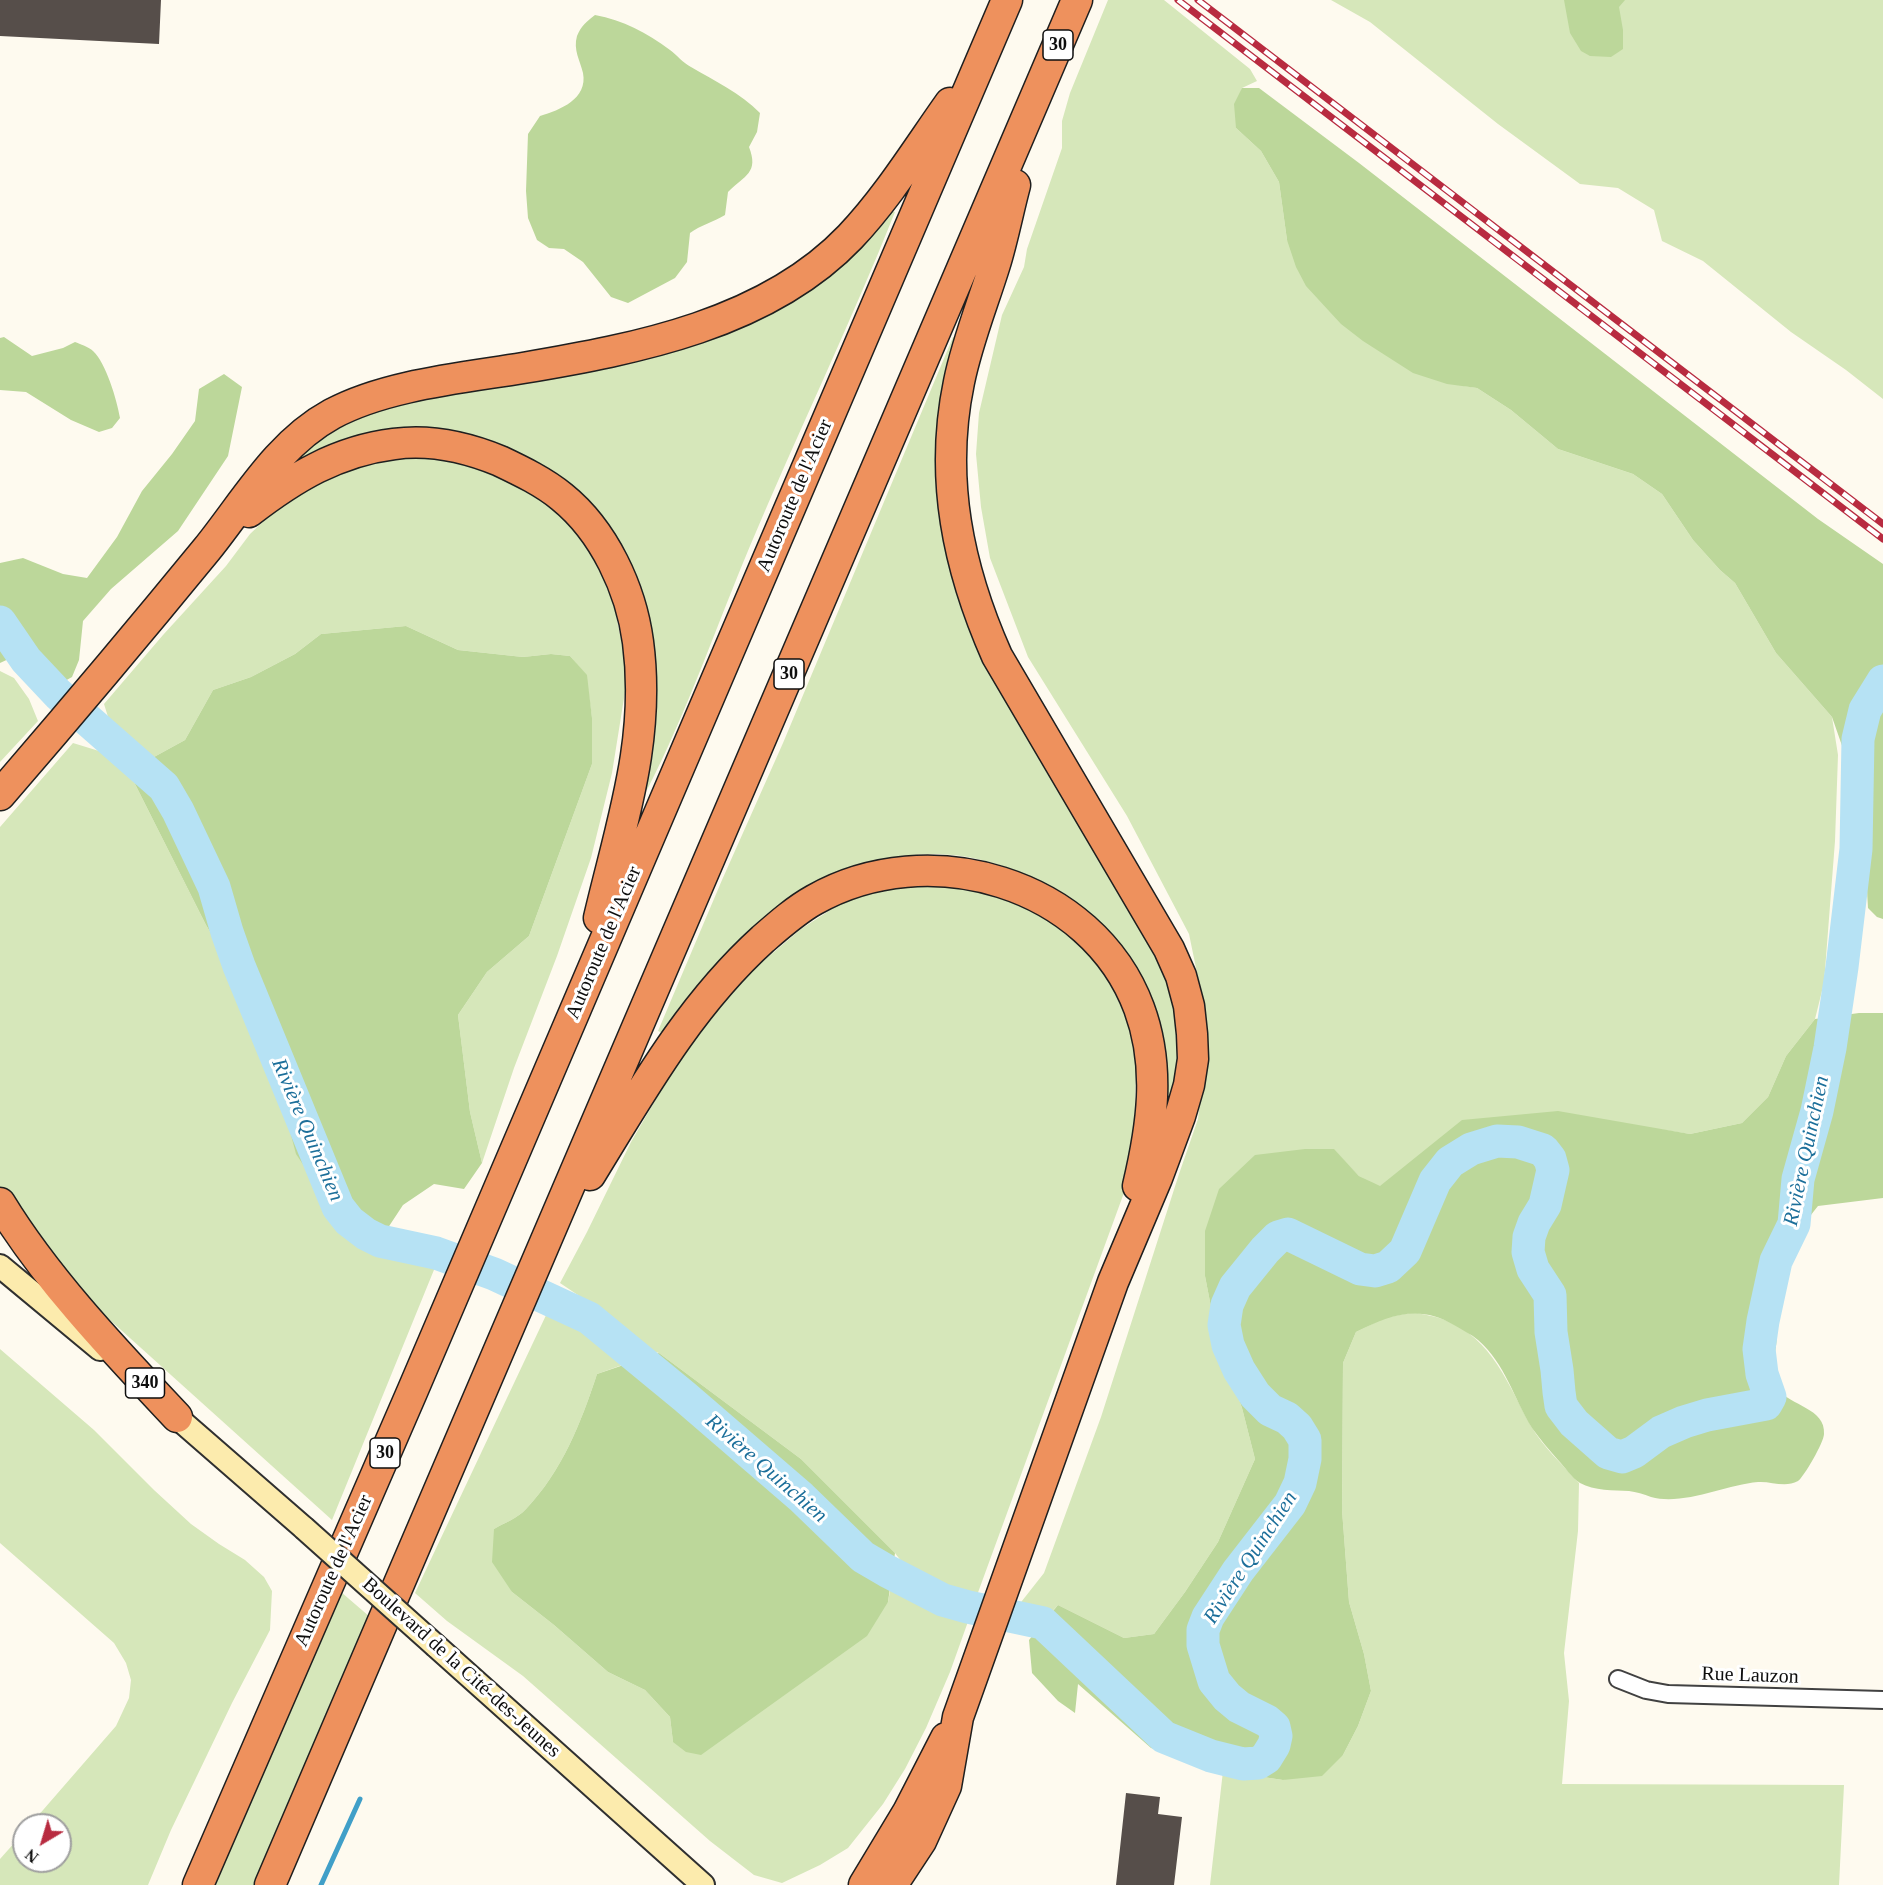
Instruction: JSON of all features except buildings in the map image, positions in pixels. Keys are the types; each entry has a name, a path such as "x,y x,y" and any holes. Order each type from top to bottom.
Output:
{"highway":[{"name":"Autoroute de l'Acier","path":"198,1885 456,1289 1007,0"},
{"name":"30","path":"270,1885 1077,0"},
{"path":"0,795 210,545 276,459 317,423 370,397 399,390 587,357 660,341 728,315 788,285 834,253 851,235 887,192 983,57"},
{"path":"904,1885 946,1786 958,1717 1113,1282 1157,1178 1180,1116 1193,1059 1189,1006 1181,976 1165,942 997,656 978,613 967,575 952,500 951,435 959,381 995,263 1039,89"},
{"path":"210,545 274,492 317,466 344,455 393,444 441,444 467,449 490,457 542,483 563,497 598,536 613,562 632,611 638,639 643,697 632,783 579,1002"},
{"path":"535,1265 671,1045 713,990 755,946 790,916 813,900 835,889 860,879 915,869 940,870 994,879 1048,903 1091,934 1110,955 1139,1007 1151,1055 1153,1108 1144,1161 1113,1282"},
{"name":"340","path":"0,1203 45,1267 113,1349 177,1417"},
{"path":"864,1885 908,1812 934,1758 958,1717"},
{"path":"892,1885 921,1841"}],"main road":[{"name":"Boulevard de la Cité-des-Jeunes","path":"0,1266 126,1371 703,1885"}],"street":[{"name":"Rue Lauzon","path":"1618,1680 1646,1690 1668,1694 1883,1700"}],"green space":[{"path":"1108,0 1164,0 1250,69 1257,81 1242,88 1236,128 1261,151 1279,182 1287,240 1464,386 1477,388 1511,410 1558,449 1633,474 1662,494 1693,540 1735,583 1776,653 1832,717 1838,755 1835,841 1824,983 1815,1019 1786,1056 1768,1097 1742,1123 1690,1134 1631,1125 1403,1169 1380,1187 1359,1176 1333,1149 1205,1276 1216,1333 1242,1408 1255,1459 1218,1542 1185,1592 1154,1634 1124,1638 1058,1605 1049,1615 1018,1606 1044,1573 1101,1417 1198,1119 1207,1036 1202,997 1189,934 1127,816 1028,657 990,558 981,507 976,454 979,413 1002,315 1024,267 1027,249 1062,148 1062,121 1070,93"},
{"path":"1331,0 1883,0 1883,399 1791,332 1703,261 1662,241 1654,210 1618,188 1580,184 1498,124 1370,22"},
{"path":"1564,0 1625,0 1619,7 1623,30 1623,49 1611,57 1590,56 1581,51 1570,33"},
{"path":"595,15 625,24 653,38 688,65 736,93 760,113 757,132 749,147 752,156 751,168 749,173 728,192 725,215 690,233 687,262 675,278 628,303 611,297 583,262 564,249 549,248 537,240 528,218 526,191 528,134 540,116 564,107 581,90 583,73 576,50 576,41 582,27"},
{"path":"1242,88 1259,88 1818,519 1883,564 1883,919 1877,917 1868,908 1862,803 1832,717 1776,653 1735,583 1693,540 1662,494 1633,474 1558,449 1511,410 1477,388 1447,384 1413,373 1341,324 1306,286 1296,267 1287,240 1279,182 1261,151 1236,128 1234,104"},
{"path":"888,209 895,212 878,254 786,462 701,669 647,790 641,787 645,607 507,450 298,464 294,459 357,411 665,352"},
{"path":"4,337 32,356 63,348 75,342 91,350 98,357 106,373 114,392 120,418 112,428 99,432 71,420 26,392 0,390 0,338"},
{"path":"953,337 958,339 943,533 951,576 976,642 1006,701 1047,773 1101,856 1169,978 1182,1042 1171,1107 1164,1105 1135,972 1130,961 1107,932 1088,914 1045,885 1002,866 959,856 917,855 876,861 836,875 798,895 762,920 728,951 665,1034 658,1031 783,743"},
{"path":"224,374 242,387 228,456 178,531 111,589 83,621 79,660 72,677 56,686 42,680 30,649 0,663 0,563 23,558 63,574 87,578 117,537 142,491 195,421 199,389"},
{"path":"427,456 472,463 524,485 561,511 593,551 611,591 628,673 612,773 591,858 557,956 514,1068 482,1163 470,1112 458,1015 487,972 529,936 592,764 592,718 586,675 570,656 551,654 523,657 458,650 406,626 321,634 295,654 251,677 213,690 185,740 154,757 114,736 104,704 226,566 250,534 283,503 321,476 362,461"},
{"path":"406,626 458,650 523,657 551,654 570,656 587,675 592,718 592,764 529,936 487,972 458,1015 470,1112 482,1163 464,1189 434,1184 403,1205 374,1249 339,1218 296,1154 273,1067 244,988 206,925 133,780 154,757 185,740 213,690 251,677 295,654 321,634"},
{"path":"0,671 14,678 29,699 38,721 0,762"},
{"path":"73,743 99,751 138,774 133,780 206,925 244,988 273,1067 374,1249 438,1260 332,1520 0,1221 0,827"},
{"path":"903,883 967,885 1045,914 1097,959 1116,989 1130,1025 1136,1071 1134,1132 1125,1190 976,1598 943,1593 923,1582 801,1459 659,1353 652,1351 609,1316 560,1283 631,1142 684,1051 741,980 801,929 835,907 864,892"},
{"path":"1859,1013 1883,1013 1883,1198 1818,1206 1795,1241 1785,1268 1776,1310 1777,1342 1772,1368 1773,1378 1784,1395 1819,1418 1824,1434 1813,1459 1798,1481 1788,1484 1758,1482 1677,1499 1663,1499 1632,1491 1604,1490 1586,1486 1571,1475 1532,1428 1502,1370 1478,1340 1454,1325 1429,1315 1405,1314 1393,1317 1356,1332 1343,1363 1342,1510 1349,1602 1364,1654 1371,1691 1358,1726 1343,1755 1322,1776 1283,1780 1223,1771 1151,1748 1078,1684 1075,1713 1058,1701 1032,1673 1029,1640 1058,1605 1124,1638 1154,1634 1218,1542 1255,1459 1242,1408 1216,1333 1205,1276 1205,1231 1219,1189 1255,1155 1305,1149 1334,1149 1359,1176 1380,1186 1462,1120 1558,1111 1690,1134 1742,1123 1768,1097 1786,1056 1815,1019"},
{"path":"548,1311 579,1325 628,1363 597,1374 569,1446 550,1479 523,1512 494,1529 512,1592 608,1672 645,1690 670,1717 673,1742 888,1602 892,1580 907,1589 970,1616 950,1672 926,1728 905,1769 883,1804 848,1848 820,1865 782,1883 754,1875 710,1841 523,1676 447,1621 415,1593"},
{"path":"1414,1312 1438,1317 1462,1328 1487,1351 1506,1379 1536,1434 1579,1483 1578,1531 1564,1653 1569,1701 1562,1784 1844,1785 1839,1885 1210,1885 1223,1771 1283,1780 1343,1755 1358,1726 1371,1691 1364,1654 1349,1602 1342,1510 1343,1363 1356,1332 1384,1318"},
{"path":"0,1349 94,1430 191,1524 245,1560 264,1577 272,1591 270,1630 171,1830 148,1885 0,1885 0,1859 12,1846 12,1873 72,1873 72,1813 40,1813 116,1726 129,1698 131,1680 126,1663 114,1643 0,1543"},
{"path":"659,1353 801,1459 895,1553 888,1602 867,1636 701,1755 686,1752 673,1742 670,1717 645,1690 608,1672 512,1592 492,1562 494,1529 523,1512 550,1479 569,1446 597,1374"},
{"path":"341,1592 370,1617 254,1885 215,1885"}],"waterway":[{"name":"Rivière Quinchien","path":"0,622 26,660 58,694 164,787 178,811 214,887 239,966 338,1207 349,1221 380,1241 436,1253 494,1274 589,1318 801,1497 863,1557 943,1600 1043,1623 1164,1737 1211,1756 1243,1764 1258,1763 1266,1758 1274,1745 1276,1736 1274,1727 1239,1707 1214,1681 1203,1645 1203,1630 1208,1617 1238,1571 1290,1504 1300,1483 1305,1459 1305,1440 1297,1427 1287,1418 1270,1410 1255,1395 1239,1370 1228,1345 1224,1325 1227,1305 1235,1287 1278,1237 1288,1234 1360,1269 1375,1271 1388,1267 1405,1251 1435,1181 1450,1162 1471,1149 1497,1141 1518,1142 1543,1150 1550,1159 1553,1170 1545,1205 1529,1237 1528,1252 1533,1269 1550,1295 1551,1332 1561,1406 1574,1423 1608,1453 1622,1457 1634,1452 1661,1432 1684,1422 1707,1415 1766,1404 1770,1397 1762,1374 1759,1349 1763,1321 1776,1261 1794,1224 1798,1179 1817,1111 1830,1048 1856,849 1858,739 1865,710 1883,681"},
{"path":"321,1885 360,1799"}],"railway":[{"path":"1178,0 1883,539"},
{"path":"1198,0 1883,524"}]}
